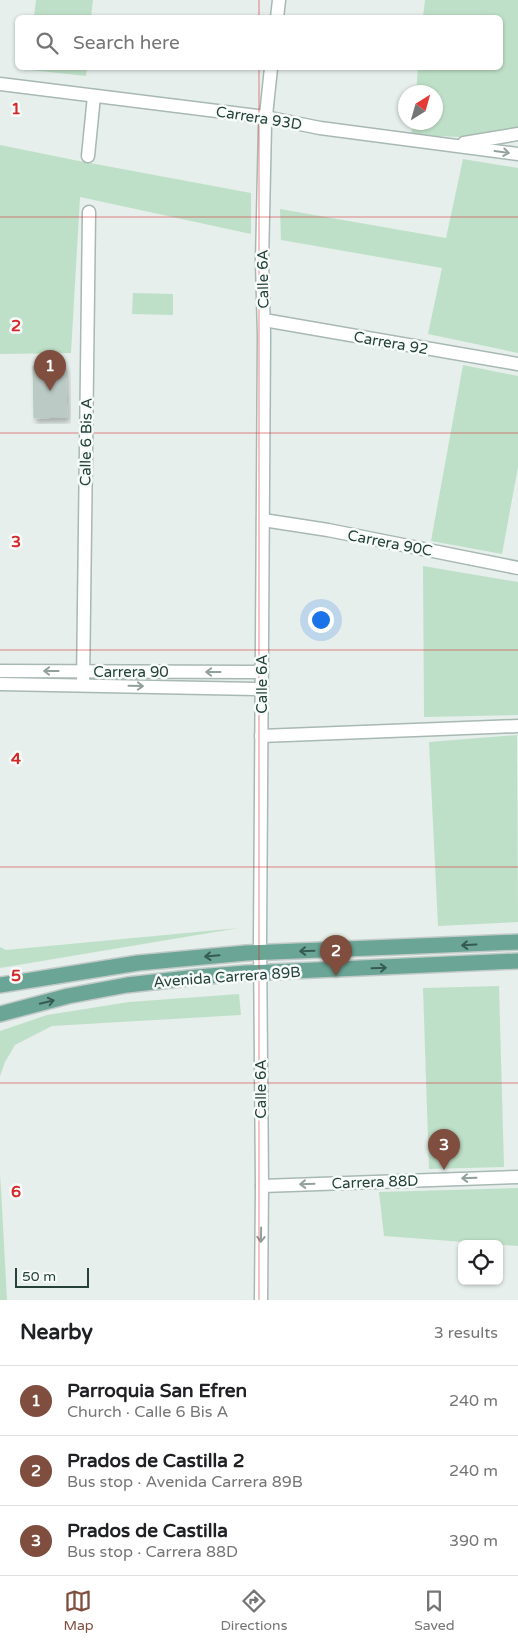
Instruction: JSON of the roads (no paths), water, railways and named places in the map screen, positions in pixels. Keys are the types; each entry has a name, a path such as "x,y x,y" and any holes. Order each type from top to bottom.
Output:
{"main road":[{"name":"Avenida Carrera 89B","path":"0,985 138,963 260,953 518,942"},
{"name":"Avenida Carrera 89B","path":"0,1014 68,996 127,985 197,977 518,961"}],"street":[{"path":"277,15 279,0"},
{"name":"Calle 6A","path":"261,1300 260,953 264,320 262,262 265,117 271,70"},
{"name":"Carrera 93D","path":"0,84 265,117 320,128 518,154"},
{"path":"88,156 94,96"},
{"path":"451,145 518,134"},
{"name":"Calle 6 Bis A","path":"83,685 89,212"},
{"name":"Carrera 92","path":"264,320 518,364"},
{"name":"Carrera 90C","path":"263,520 328,530 518,568"},
{"name":"Carrera 90","path":"0,671 262,672"},
{"name":"Carrera 90","path":"0,684 262,689"},
{"path":"261,736 518,726"},
{"name":"Carrera 88D","path":"262,1186 518,1177"}],"place":[{"name":"Parroquia San Efren","path":"50,391"},
{"name":"Prados de Castilla 2","path":"336,976"},
{"name":"Prados de Castilla","path":"444,1170"}]}
